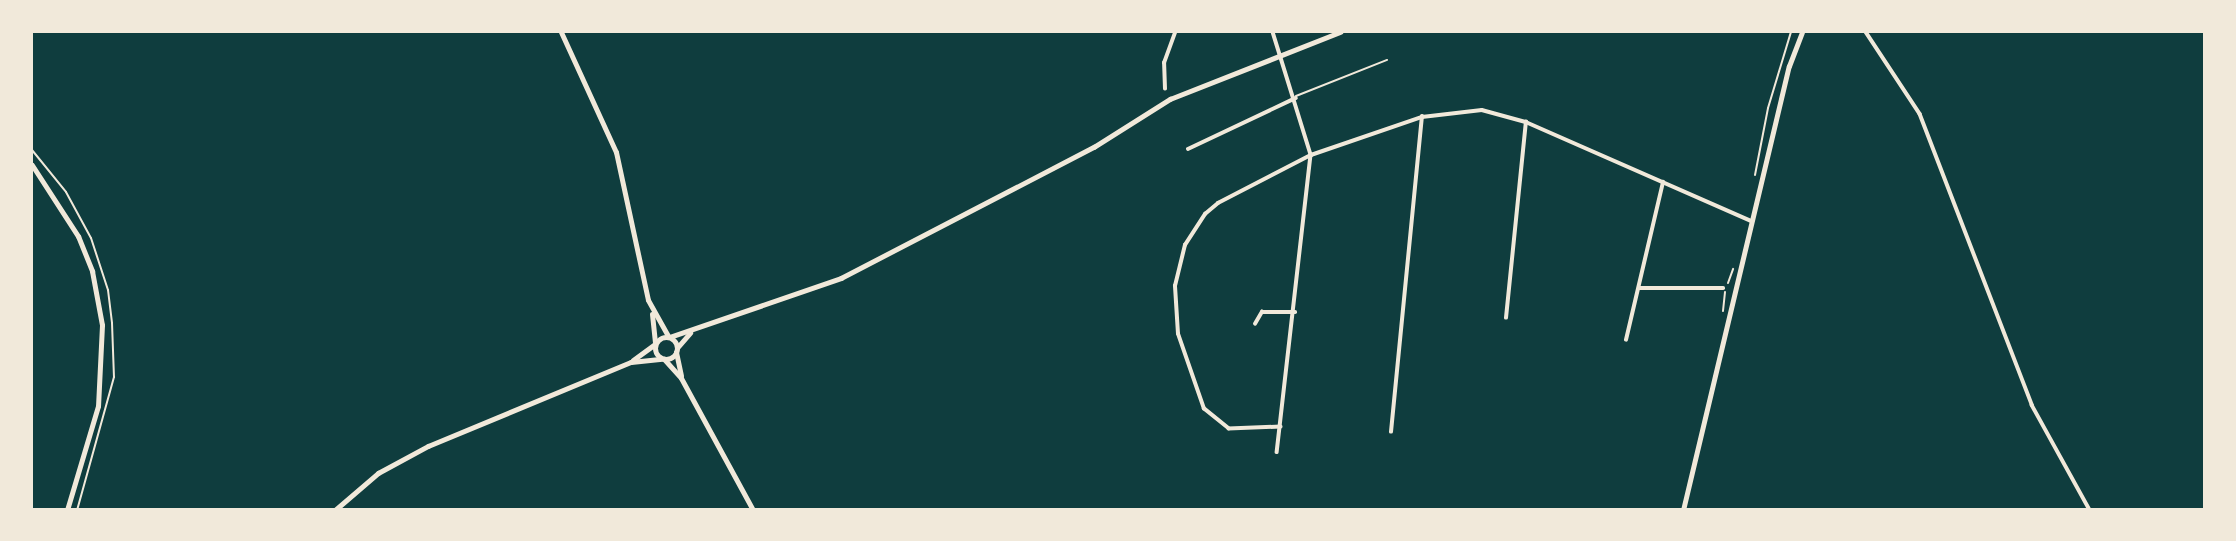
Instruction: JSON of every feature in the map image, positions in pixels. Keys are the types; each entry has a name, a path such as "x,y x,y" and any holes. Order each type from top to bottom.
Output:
{"main road":[{"path":"561,32 622,169 652,311 655,343 663,359 681,378 753,509"},
{"path":"1683,509 1789,66 1802,32"},
{"path":"32,165 78,236 92,271 102,325 98,406 67,509"},
{"path":"652,311 677,350 681,378"},
{"path":"335,509 362,484 410,454 631,362 655,343 669,337"},
{"path":"631,362 663,359 677,350"}],"street":[{"path":"1165,89 1164,63 1175,32"},
{"path":"1273,32 1296,97 1311,155 1277,452"},
{"path":"669,337 690,333 859,270 1094,148 1170,99 1280,53 1340,32"},
{"path":"1866,32 1920,114 2032,405 2090,509"},
{"path":"1188,149 1296,97"},
{"path":"1281,427 1229,429 1204,409 1178,334 1175,286 1185,245 1205,214 1218,202 1311,155 1422,117 1482,110 1526,122 1751,220"},
{"path":"1391,432 1422,117"},
{"path":"1506,318 1526,122"},
{"path":"1626,340 1663,183"},
{"path":"1639,288 1723,288"},
{"path":"1255,324 1262,312 1295,312"},
{"path":"677,350 690,333"}],"lane":[{"path":"1296,97 1387,60"}],"path":[{"path":"1754,183 1768,108 1791,32"},
{"path":"32,150 66,192 91,238 112,323 114,377 77,509"},
{"path":"1723,312 1733,268"}]}
